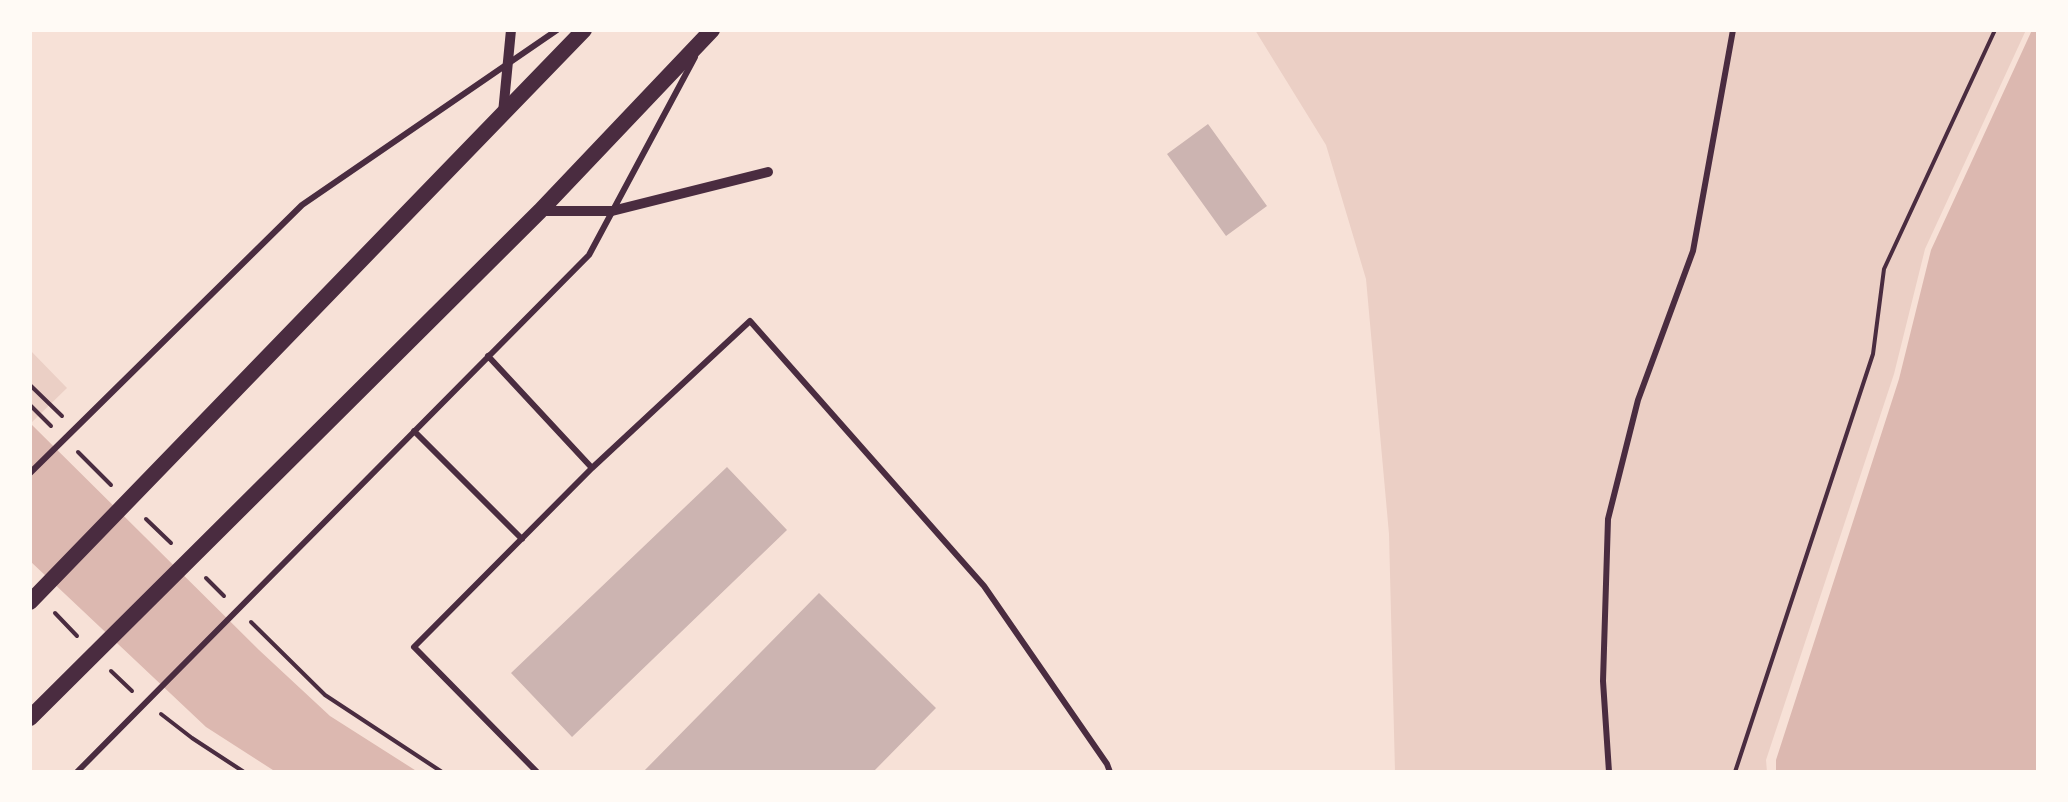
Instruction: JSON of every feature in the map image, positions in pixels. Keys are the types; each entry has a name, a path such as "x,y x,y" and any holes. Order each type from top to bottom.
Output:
{"highway":[{"path":"30,602 584,30"},
{"path":"30,718 540,211 709,33"}],"street":[{"path":"503,113 511,30"},
{"path":"30,473 302,205 557,30"},
{"path":"1609,772 1602,681 1608,519 1638,400 1693,251 1733,30"},
{"path":"77,772 588,255 709,33"},
{"path":"540,211 612,211 768,172"},
{"path":"537,772 414,647 592,468 750,321 984,586 1107,764 1110,772"},
{"path":"488,356 592,468"},
{"path":"414,431 522,539"}],"path":[{"path":"1735,772 1873,354 1884,269 1995,30"},
{"path":"30,385 75,429"}],"shaded area":[{"path":"1255,30 2026,30 1925,249 1894,374 1766,760 1767,772 1395,772 1389,534 1366,279 1326,145"},
{"path":"2032,30 2038,30 2038,772 1776,772 1776,760 1899,379 1931,250"},
{"path":"30,350 67,388 30,424"},
{"path":"30,423 259,650 330,716 418,772 276,772 206,727 30,561"}],"building":[{"path":"1208,124 1267,206 1226,236 1167,154"},
{"path":"727,467 787,530 572,737 511,673"},
{"path":"819,593 936,708 873,772 643,772"}]}
